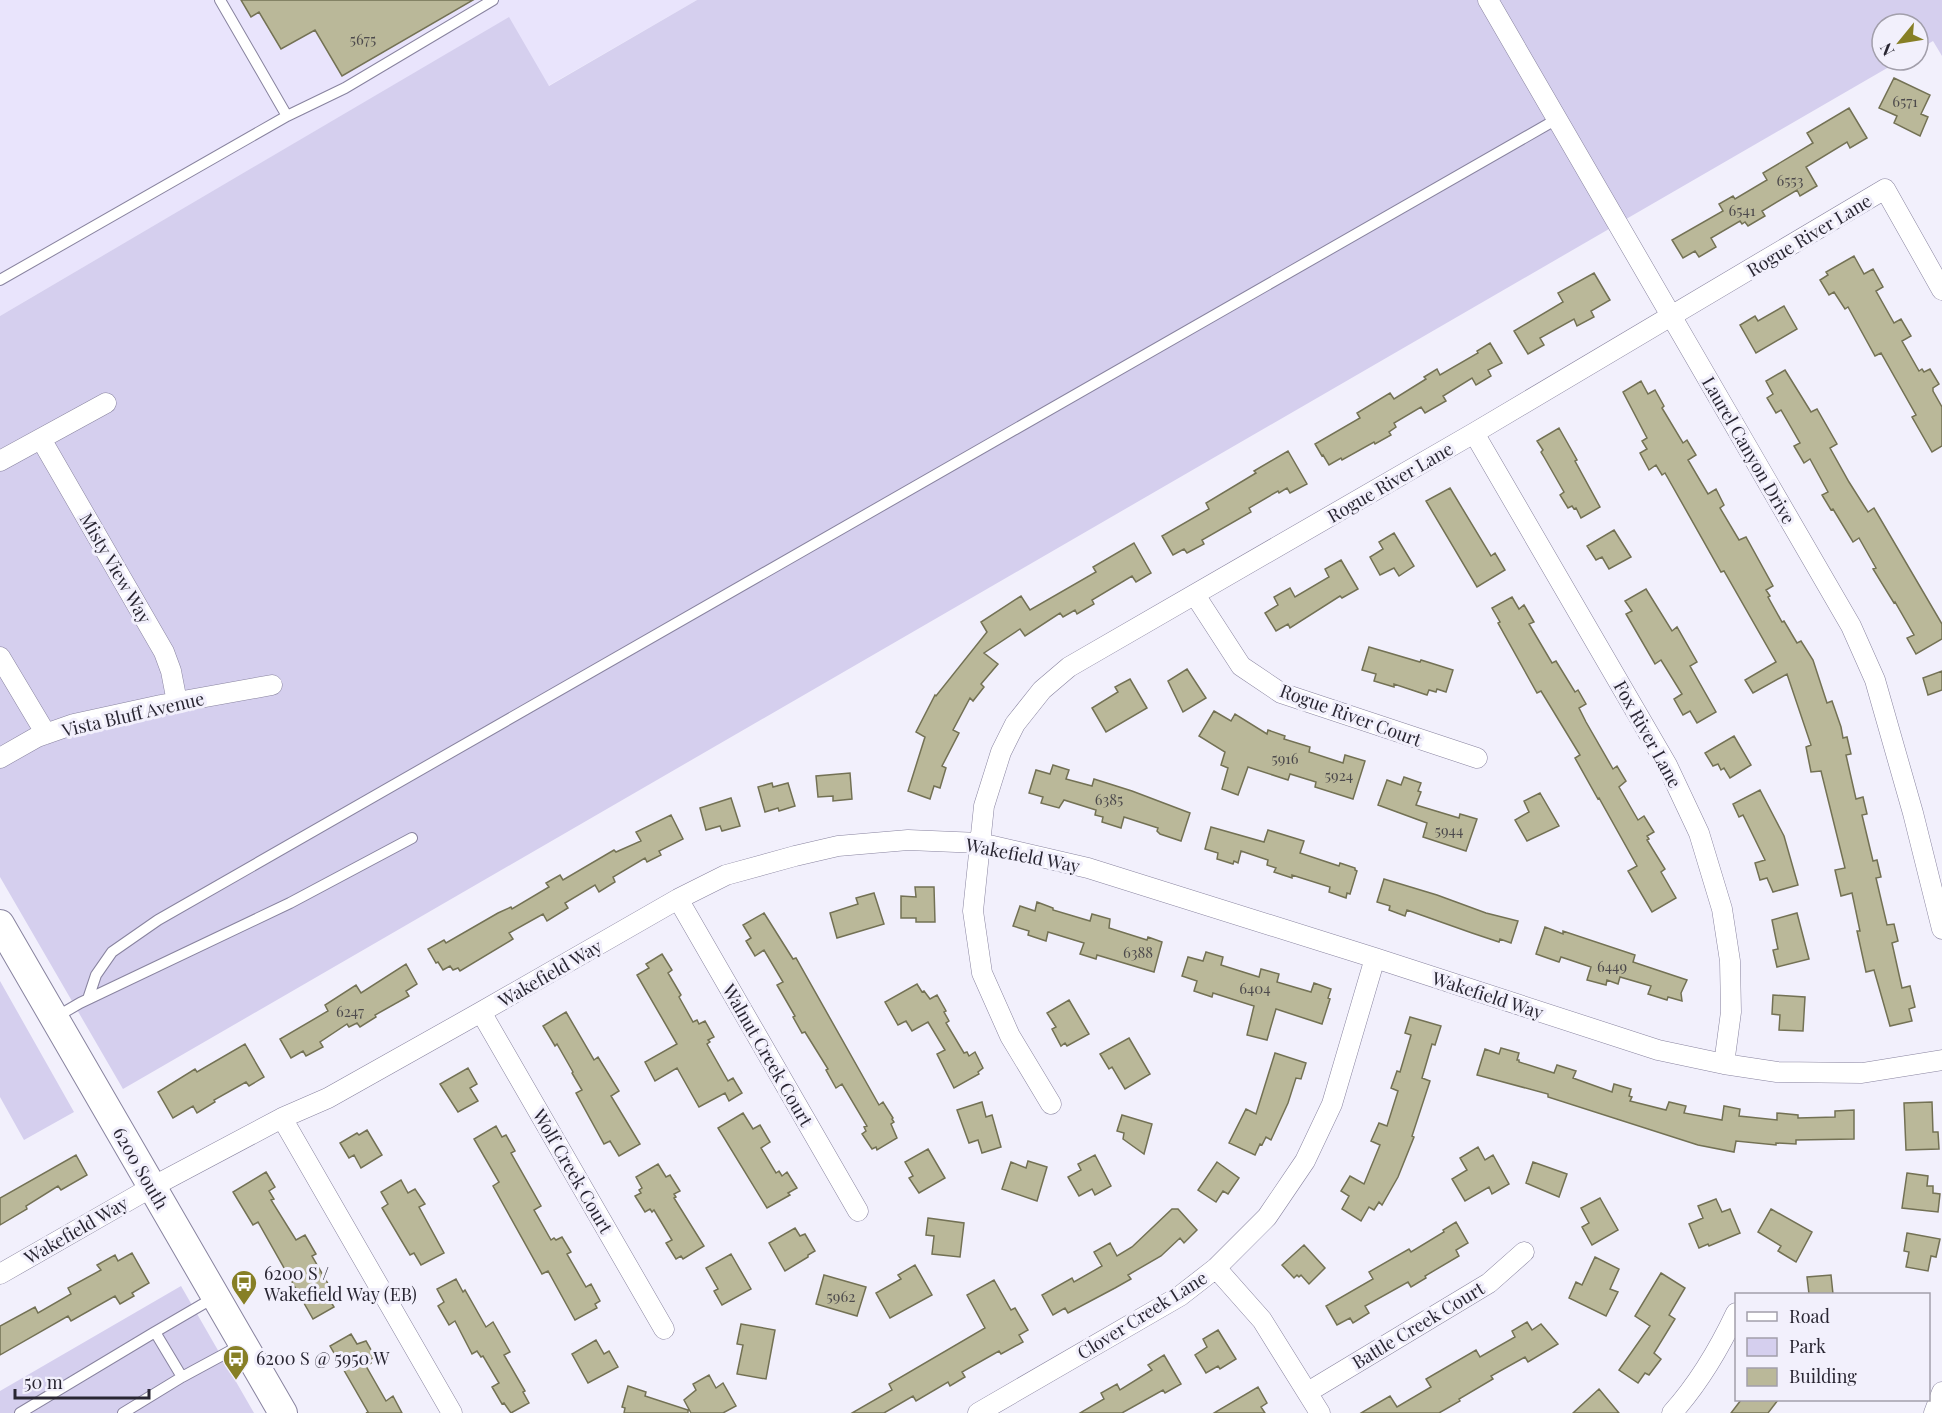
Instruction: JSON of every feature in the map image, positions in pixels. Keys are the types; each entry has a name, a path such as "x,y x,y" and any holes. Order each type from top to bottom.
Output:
{"main road":[{"name":"6200 South","path":"0,924 283,1413"}],"street":[{"name":"Laurel Canyon Drive","path":"1488,0 1851,626 1875,680 1913,813 1942,929"},
{"name":"Rogue River Lane","path":"1050,1104 1010,1036 982,973 972,911 984,806 1001,752 1015,724 1042,690 1069,667 1474,433 1885,189 1942,291"},
{"path":"0,461 106,403"},
{"name":"Fox River Lane","path":"1474,433 1668,765 1699,833 1722,909 1730,961 1731,1012 1724,1064"},
{"name":"Misty View Way","path":"41,439 164,652 171,671 177,702"},
{"name":"Rogue River Court","path":"1195,595 1241,666 1281,693 1477,758"},
{"path":"0,657 46,734"},
{"name":"Vista Bluff Avenue","path":"0,759 46,734 74,724 272,685"},
{"name":"Wakefield Way","path":"0,1274 152,1187 282,1118 328,1098 678,899 726,875 838,846 908,840 980,843 1088,868 1658,1050 1724,1064 1777,1072 1862,1073 1942,1060"},
{"name":"Walnut Creek Court","path":"678,899 858,1211"},
{"name":"Clover Creek Lane","path":"978,1413 1180,1296 1216,1268 1266,1217 1305,1161 1332,1104 1375,958"},
{"name":"Wolf Creek Court","path":"481,1012 664,1329"},
{"path":"282,1118 452,1413"},
{"name":"Battle Creek Court","path":"1308,1392 1489,1283 1524,1252"},
{"path":"1216,1268 1262,1320 1320,1413"},
{"path":"1672,1413 1684,1400 1720,1348 1735,1317"},
{"path":"1934,1413 1942,1392"}],"lane":[{"path":"220,0 287,116"},
{"path":"0,280 287,116 345,87 493,0"},
{"path":"88,999 96,975 112,952 158,920 1557,119"},
{"path":"54,1018 88,999 290,903 412,838"},
{"path":"20,1413 215,1297"},
{"path":"155,1332 182,1377"},
{"path":"123,1413 243,1344"}],"shaded area":[{"path":"0,0 697,0 548,86 508,18 0,316"}],"green space":[{"path":"697,0 1942,0 1942,56 1933,41 1930,43 1930,12 1870,12 1870,72 1880,72 123,1089 0,877 0,316 509,17 549,86"},
{"path":"0,981 74,1112 24,1140 0,1097"},
{"path":"181,1286 254,1413 0,1413 0,1391"}],"building":[{"path":"241,0 473,0 342,76 315,30 281,49 259,12 251,17"},
{"path":"1894,78 1930,95 1921,114 1928,117 1920,136 1894,123 1897,116 1879,108"},
{"path":"1849,108 1867,138 1850,148 1847,142 1806,167 1817,186 1800,196 1797,190 1762,211 1765,216 1748,226 1745,222 1742,224 1740,221 1711,238 1716,247 1699,257 1695,251 1683,258 1672,240 1723,211 1719,204 1733,196 1735,199 1767,180 1763,173 1813,143 1807,133"},
{"path":"1854,256 1864,274 1873,269 1883,287 1876,291 1894,323 1901,319 1911,336 1902,341 1919,371 1922,369 1924,372 1930,369 1939,384 1933,388 1933,391 1942,407 1942,446 1932,452 1912,417 1916,415 1881,353 1875,356 1848,307 1845,309 1834,292 1829,295 1820,280 1828,275 1826,272"},
{"path":"1594,273 1610,300 1591,311 1594,317 1577,326 1574,319 1540,338 1544,345 1528,354 1514,331 1563,302 1558,293"},
{"path":"1784,306 1797,329 1756,353 1740,325 1755,316 1758,321"},
{"path":"1490,343 1502,363 1488,370 1491,376 1476,385 1472,378 1443,396 1446,401 1425,413 1421,407 1394,423 1396,427 1389,432 1391,435 1342,460 1341,458 1329,465 1322,456 1315,444 1360,418 1357,413 1390,393 1394,399 1426,379 1424,377 1437,369 1440,375 1478,353 1477,351"},
{"path":"1785,370 1811,412 1817,409 1837,444 1830,448 1849,482 1868,512 1874,508 1942,624 1942,639 1916,654 1907,638 1914,635 1873,569 1876,568 1859,538 1853,542 1833,509 1831,510 1822,495 1828,492 1810,459 1804,463 1794,446 1800,443 1781,410 1776,413 1767,398 1773,394 1766,381"},
{"path":"1641,381 1648,394 1655,390 1664,406 1662,408 1683,443 1687,440 1696,455 1688,460 1708,494 1716,489 1724,505 1720,508 1739,540 1746,537 1773,586 1766,590 1770,596 1768,597 1797,643 1801,641 1813,660 1827,703 1832,701 1843,738 1847,737 1851,754 1846,755 1856,799 1863,797 1867,814 1862,815 1873,861 1877,860 1881,877 1876,878 1887,925 1894,924 1898,941 1892,943 1902,988 1910,986 1915,1007 1909,1009 1912,1021 1890,1026 1874,970 1866,972 1852,893 1841,896 1835,870 1845,868 1821,771 1811,772 1806,747 1811,745 1787,674 1753,693 1745,680 1776,662 1724,571 1721,572 1665,473 1662,475 1656,465 1649,470 1640,453 1647,449 1642,441 1647,438 1623,392"},
{"path":"1559,428 1600,507 1581,518 1576,508 1572,506 1568,508 1560,495 1564,492 1537,441"},
{"path":"1288,451 1307,484 1290,493 1287,488 1279,493 1278,491 1249,508 1251,512 1202,540 1204,544 1187,553 1184,549 1173,555 1162,536 1209,509 1206,503"},
{"path":"1450,488 1491,556 1495,553 1505,570 1477,587 1426,501"},
{"path":"1614,530 1631,557 1609,569 1602,557 1596,560 1587,546"},
{"path":"1394,533 1414,566 1399,576 1394,568 1380,575 1370,557 1383,549 1379,542"},
{"path":"1134,543 1151,573 1136,582 1132,576 1092,600 1094,604 1077,614 1075,610 1063,617 1060,613 1025,636 1020,629 984,653 998,664 981,684 984,687 973,701 970,698 953,730 959,733 942,766 946,768 940,788 934,786 930,799 908,791 925,737 916,732 935,695 987,632 981,622 1021,596 1030,610 1096,572 1093,567"},
{"path":"1341,560 1358,589 1342,598 1340,596 1290,628 1288,624 1276,631 1265,613 1278,605 1274,597 1290,588 1295,597 1329,577 1325,569"},
{"path":"1646,589 1672,631 1677,627 1697,662 1690,666 1716,712 1697,723 1690,711 1683,715 1674,699 1682,694 1661,660 1655,664 1626,614 1632,611 1625,601"},
{"path":"1512,597 1519,609 1524,605 1534,622 1529,624 1552,663 1556,661 1575,692 1578,690 1586,704 1579,708 1586,722 1613,769 1617,766 1626,781 1619,787 1638,820 1644,816 1654,832 1647,836 1649,839 1647,840 1665,869 1661,872 1676,898 1652,912 1628,871 1637,866 1575,758 1580,755 1541,691 1537,693 1498,623 1500,622 1492,608"},
{"path":"1369,647 1453,670 1446,692 1437,689 1436,692 1429,690 1427,695 1394,684 1394,687 1374,681 1376,674 1362,670"},
{"path":"1187,669 1206,698 1183,712 1168,681"},
{"path":"1942,671 1942,690 1928,695 1923,678"},
{"path":"1130,679 1147,708 1106,732 1092,708 1118,692 1115,687"},
{"path":"1214,711 1231,721 1235,714 1267,734 1268,730 1285,736 1284,739 1310,747 1309,752 1343,763 1345,755 1365,761 1353,799 1315,787 1316,782 1290,774 1288,780 1248,767 1238,795 1222,789 1228,768 1221,765 1225,752 1199,736"},
{"path":"1734,736 1751,765 1730,778 1724,768 1721,770 1718,764 1713,766 1705,753"},
{"path":"1053,765 1069,770 1066,779 1092,786 1094,779 1190,813 1181,841 1160,834 1157,831 1158,828 1124,817 1121,828 1102,822 1103,817 1095,815 1096,810 1064,800 1059,808 1041,803 1043,797 1029,793 1036,770 1050,774"},
{"path":"850,773 852,799 833,801 833,796 818,797 816,776"},
{"path":"1404,777 1421,783 1418,791 1421,792 1416,805 1459,818 1460,814 1477,819 1466,851 1423,837 1427,823 1378,805 1387,780 1401,785"},
{"path":"772,783 773,787 788,783 795,806 765,812 758,787"},
{"path":"1760,790 1784,836 1798,885 1773,892 1767,878 1760,880 1755,863 1765,860 1743,815 1739,817 1733,804"},
{"path":"1540,793 1559,826 1527,841 1515,820 1529,812 1524,801"},
{"path":"731,798 740,826 722,831 720,826 706,830 700,808"},
{"path":"671,815 683,839 659,851 661,855 647,862 645,858 613,877 615,882 599,892 595,885 565,903 568,908 547,921 543,914 509,933 513,939 460,971 458,968 453,970 450,966 443,970 438,962 436,963 428,949 444,940 446,943 498,913 511,907 512,909 549,887 546,883 560,875 563,880 614,850 616,852 641,841 636,832"},
{"path":"1211,827 1264,842 1268,830 1304,841 1300,853 1339,866 1340,863 1355,868 1357,871 1350,894 1347,893 1346,898 1329,892 1330,887 1274,872 1276,868 1267,865 1268,860 1241,851 1238,863 1234,861 1233,864 1217,859 1218,853 1205,849"},
{"path":"1384,879 1486,913 1518,921 1511,943 1500,939 1499,942 1407,910 1405,916 1389,910 1390,906 1377,902"},
{"path":"915,887 934,887 935,922 916,922 916,918 901,918 901,896 916,897"},
{"path":"874,893 884,924 837,938 830,913 858,904 856,898"},
{"path":"1037,902 1053,910 1090,921 1092,914 1110,919 1109,928 1147,940 1148,937 1162,942 1154,972 1097,955 1096,959 1080,954 1084,943 1048,932 1046,941 1028,935 1029,931 1013,926 1020,906 1035,911"},
{"path":"764,913 793,959 796,958 879,1105 883,1102 893,1118 894,1122 891,1124 897,1138 877,1150 876,1147 872,1149 862,1134 866,1131 864,1127 867,1126 842,1084 836,1088 826,1070 828,1069 805,1032 802,1033 777,985 783,982 764,950 755,956 746,941 751,938 743,925"},
{"path":"1797,913 1809,959 1777,967 1773,950 1778,949 1772,920"},
{"path":"1545,927 1635,955 1633,962 1687,980 1681,993 1682,1001 1668,997 1667,1000 1648,994 1651,986 1620,977 1618,984 1607,980 1606,985 1587,980 1591,967 1561,957 1559,962 1536,954"},
{"path":"1206,952 1223,957 1221,965 1259,977 1261,969 1279,974 1277,982 1311,992 1314,983 1331,989 1322,1024 1276,1009 1267,1040 1247,1035 1254,1006 1213,993 1212,997 1194,991 1197,981 1182,976 1188,957 1203,961"},
{"path":"662,954 672,970 668,973 693,1022 697,1020 699,1024 705,1021 714,1037 708,1040 710,1042 707,1044 728,1081 733,1078 742,1093 729,1101 725,1093 699,1107 677,1068 655,1081 645,1062 677,1044 637,975 649,968 646,964"},
{"path":"406,964 417,984 406,991 409,996 375,1015 376,1017 360,1027 357,1023 349,1027 347,1024 320,1042 323,1047 306,1056 303,1051 291,1058 280,1039 328,1011 325,1005 356,985 361,993"},
{"path":"917,984 930,999 937,995 946,1011 944,1012 949,1021 946,1023 964,1053 967,1052 969,1056 975,1052 983,1068 978,1072 979,1074 954,1088 937,1054 945,1050 928,1022 912,1031 906,1021 898,1025 885,1002"},
{"path":"1773,995 1805,997 1803,1031 1779,1030 1780,1015 1772,1014"},
{"path":"1069,1000 1089,1034 1067,1046 1065,1043 1061,1046 1052,1029 1056,1027 1047,1013"},
{"path":"566,1012 594,1060 598,1057 619,1091 611,1096 640,1144 619,1156 610,1141 604,1144 576,1093 582,1090 573,1072 557,1044 555,1046 543,1026"},
{"path":"1410,1017 1441,1026 1435,1045 1432,1044 1422,1078 1430,1081 1412,1136 1414,1137 1398,1177 1382,1205 1379,1202 1374,1210 1369,1207 1361,1221 1342,1209 1349,1196 1341,1191 1350,1176 1364,1184 1380,1145 1371,1141 1379,1123 1387,1126 1398,1091 1391,1088 1397,1071 1400,1072 1411,1035 1405,1033"},
{"path":"1129,1038 1150,1074 1125,1089 1112,1067 1109,1069 1100,1054"},
{"path":"245,1044 264,1077 249,1086 246,1082 214,1100 215,1102 197,1113 193,1106 173,1118 158,1092 195,1069 197,1072"},
{"path":"1501,1048 1519,1053 1517,1060 1519,1062 1554,1073 1557,1065 1576,1071 1573,1078 1612,1092 1614,1084 1631,1089 1630,1101 1666,1110 1669,1102 1686,1106 1684,1113 1722,1120 1724,1106 1740,1109 1739,1116 1777,1120 1777,1113 1798,1115 1798,1118 1835,1117 1835,1111 1854,1110 1854,1139 1796,1140 1796,1144 1776,1143 1776,1145 1736,1141 1734,1152 1698,1145 1548,1097 1548,1094 1477,1075 1485,1049 1499,1054"},
{"path":"1275,1053 1306,1063 1301,1079 1296,1078 1288,1103 1271,1140 1266,1137 1255,1155 1229,1143 1246,1109 1256,1114"},
{"path":"468,1068 477,1084 470,1088 478,1101 458,1112 440,1084"},
{"path":"982,1102 986,1117 992,1115 1001,1147 982,1153 978,1140 969,1143 957,1110"},
{"path":"1932,1102 1933,1132 1938,1132 1939,1149 1906,1150 1904,1103"},
{"path":"743,1113 753,1129 760,1125 770,1142 761,1148 776,1173 779,1171 782,1176 787,1172 797,1188 788,1193 790,1195 767,1208 718,1128"},
{"path":"1122,1115 1152,1124 1144,1154 1123,1139 1124,1133 1117,1131"},
{"path":"496,1126 502,1137 506,1135 515,1151 511,1153 541,1206 534,1210 551,1240 562,1237 571,1252 567,1254 586,1287 591,1284 600,1301 595,1304 597,1308 575,1320 548,1271 542,1274 493,1186 499,1182 474,1139"},
{"path":"367,1130 382,1155 361,1168 354,1155 349,1158 340,1143"},
{"path":"1478,1147 1485,1160 1493,1155 1509,1184 1492,1194 1489,1187 1465,1201 1452,1179 1467,1170 1460,1158"},
{"path":"928,1149 945,1178 919,1193 909,1178 913,1176 905,1162"},
{"path":"76,1155 87,1175 61,1190 58,1186 0,1225 0,1198"},
{"path":"1095,1155 1111,1186 1095,1195 1092,1189 1079,1196 1068,1177 1081,1170 1078,1164"},
{"path":"1028,1161 1047,1167 1037,1201 1002,1189 1011,1162 1026,1168"},
{"path":"1217,1162 1239,1178 1228,1194 1223,1191 1216,1202 1198,1190"},
{"path":"1533,1162 1567,1174 1559,1197 1526,1183"},
{"path":"658,1164 666,1177 670,1175 680,1191 674,1194 676,1197 674,1198 704,1246 683,1259 681,1256 676,1259 666,1243 672,1240 654,1210 652,1212 650,1209 645,1212 635,1196 641,1193 639,1190 642,1188 636,1177"},
{"path":"266,1172 275,1187 269,1191 274,1199 271,1200 296,1240 305,1235 316,1254 312,1256 331,1289 325,1292 334,1307 313,1319 258,1222 253,1225 233,1192"},
{"path":"1907,1173 1928,1176 1927,1186 1933,1186 1933,1193 1940,1194 1938,1212 1902,1208"},
{"path":"401,1180 408,1193 415,1189 425,1204 419,1207 444,1253 421,1265 414,1253 410,1255 382,1208 388,1204 381,1192"},
{"path":"1600,1198 1618,1230 1592,1245 1582,1227 1589,1223 1581,1208"},
{"path":"1716,1199 1722,1212 1730,1209 1740,1233 1699,1248 1689,1224 1703,1218 1698,1206"},
{"path":"1172,1209 1178,1209 1197,1230 1184,1243 1180,1238 1161,1256 1128,1275 1131,1279 1068,1313 1065,1308 1053,1315 1042,1295 1072,1278 1074,1282 1102,1266 1094,1252 1110,1243 1117,1256 1132,1247"},
{"path":"1771,1209 1812,1232 1796,1262 1778,1251 1781,1246 1758,1232"},
{"path":"928,1218 964,1223 960,1257 932,1254 934,1236 926,1235"},
{"path":"1456,1222 1468,1243 1456,1250 1459,1256 1411,1287 1408,1282 1365,1306 1369,1313 1353,1323 1350,1318 1337,1325 1326,1306 1373,1279 1369,1272 1409,1249 1411,1252"},
{"path":"795,1228 800,1236 805,1234 815,1251 785,1271 769,1243"},
{"path":"1907,1233 1940,1239 1936,1257 1931,1256 1928,1271 1906,1267 1909,1252 1904,1251"},
{"path":"1304,1245 1325,1268 1309,1284 1301,1275 1294,1278 1282,1265"},
{"path":"132,1253 149,1283 132,1293 134,1296 120,1304 115,1296 71,1321 68,1316 0,1355 0,1326 35,1307 38,1313 71,1294 68,1288 101,1270 97,1265 115,1255 118,1261"},
{"path":"731,1254 751,1289 722,1305 714,1291 718,1289 706,1268"},
{"path":"1595,1257 1619,1269 1610,1289 1618,1292 1606,1316 1569,1298 1576,1282 1582,1285"},
{"path":"915,1265 932,1295 890,1318 876,1293 901,1279 898,1275"},
{"path":"1661,1273 1685,1288 1669,1315 1675,1319 1654,1353 1661,1359 1649,1375 1645,1373 1638,1383 1619,1370 1650,1326 1635,1316"},
{"path":"824,1275 866,1287 857,1316 816,1304"},
{"path":"1831,1275 1833,1293 1809,1293 1807,1277"},
{"path":"456,1279 463,1292 465,1290 486,1327 493,1322 510,1352 504,1355 525,1391 523,1392 529,1403 511,1413 504,1403 502,1404 492,1387 499,1383 483,1356 481,1357 477,1351 472,1354 455,1321 449,1325 438,1306 444,1302 437,1289"},
{"path":"994,1280 1011,1310 1015,1308 1028,1330 1019,1335 1023,1342 1001,1354 999,1351 962,1372 965,1377 950,1386 948,1382 916,1401 913,1396 884,1413 852,1413 892,1390 889,1384 985,1328 967,1295"},
{"path":"1527,1322 1532,1330 1541,1324 1558,1344 1528,1362 1525,1357 1491,1376 1493,1379 1439,1413 1361,1413 1390,1396 1397,1407 1431,1387 1426,1379 1476,1350 1480,1357 1515,1337 1512,1331"},
{"path":"741,1324 775,1330 766,1379 737,1374 743,1345 737,1344"},
{"path":"1218,1330 1236,1359 1220,1369 1218,1366 1206,1373 1195,1355 1207,1347 1203,1339"},
{"path":"351,1334 357,1344 366,1341 375,1357 369,1360 371,1363 366,1366 386,1401 393,1396 402,1413 366,1413 368,1412 330,1346"},
{"path":"596,1340 604,1354 609,1351 618,1367 588,1383 572,1354"},
{"path":"1164,1355 1181,1384 1165,1393 1163,1390 1122,1413 1080,1413 1104,1399 1101,1393 1117,1384 1120,1390 1152,1370 1148,1365"},
{"path":"709,1375 716,1388 723,1383 736,1406 723,1413 691,1413 684,1400 696,1390 693,1384"},
{"path":"628,1386 646,1392 645,1396 688,1410 688,1413 624,1413 625,1408 622,1407"},
{"path":"1258,1387 1267,1403 1261,1407 1265,1413 1214,1413"},
{"path":"1599,1389 1619,1413 1573,1413"},
{"path":"1740,1401 1777,1401 1768,1413 1731,1413"}],"place":[{"name":"6200 S / Wakefield Way (EB)","path":"244,1306"},
{"name":"6200 S @ 5950 W","path":"236,1381"}]}
